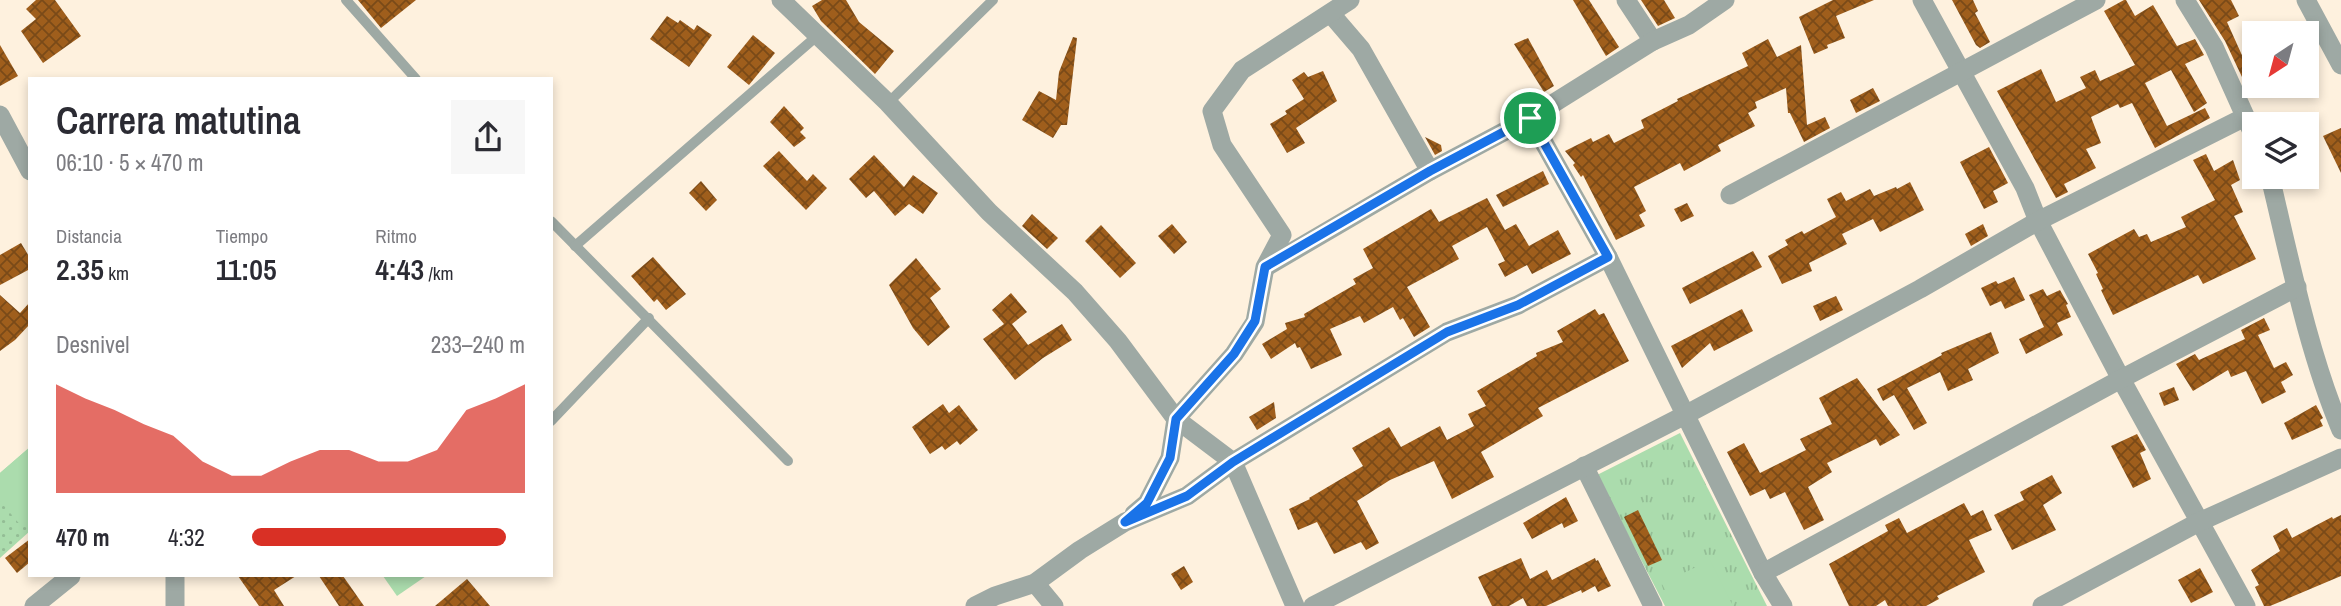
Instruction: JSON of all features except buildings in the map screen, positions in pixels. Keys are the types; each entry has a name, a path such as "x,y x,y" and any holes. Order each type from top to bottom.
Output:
{"street":[{"path":"781,0 888,103 989,212 1075,292 1118,341 1176,419 1233,462 1295,606"},
{"path":"975,606 995,596 1035,583 1125,522 1147,503 1170,458 1176,419 1234,354 1255,321 1265,267 1282,235 1222,145 1212,111 1242,70 1350,0"},
{"path":"1626,0 1653,41"},
{"path":"1265,267 1430,171 1530,118 1653,41 1689,24 1725,0"},
{"path":"1922,0 2025,188 2038,221 2121,379 2246,606"},
{"path":"1730,195 2096,0"},
{"path":"2185,0 2214,47 2243,112"},
{"path":"2306,0 2341,65"},
{"path":"1331,14 1361,49 1430,171"},
{"path":"0,115 28,167"},
{"path":"1530,118 1608,257 1763,573 1783,606"},
{"path":"1313,606 1687,414 1920,289 2038,221 2242,119"},
{"path":"2273,189 2329,402 2341,430"},
{"path":"1125,522 1187,496 1233,462 1447,332 1518,305 1608,257"},
{"path":"1763,573 2297,287"},
{"path":"2042,606 2199,522 2341,458"},
{"path":"1584,466 1653,606"},
{"path":"34,606 70,577"},
{"path":"172,605 175,577"},
{"path":"1035,583 1054,606"}],"lane":[{"path":"346,0 414,77"},
{"path":"888,103 993,0"},
{"path":"575,246 817,36"},
{"path":"553,223 788,461"},
{"path":"553,419 649,318"}],"green space":[{"path":"1680,433 1767,606 1665,606 1597,475"},
{"path":"28,449 28,533 0,558 0,473"},
{"path":"28,449 28,522 22,527 0,501 0,473"},
{"path":"1710,560 1733,606 1673,606 1662,584"},
{"path":"384,577 425,577 397,596"}],"route":[{"path":"1530,118 1608,257 1518,305 1447,332 1233,462 1187,496 1125,522 1147,503 1170,458 1176,419 1234,354 1255,321 1265,267 1430,171 1530,118"}]}
